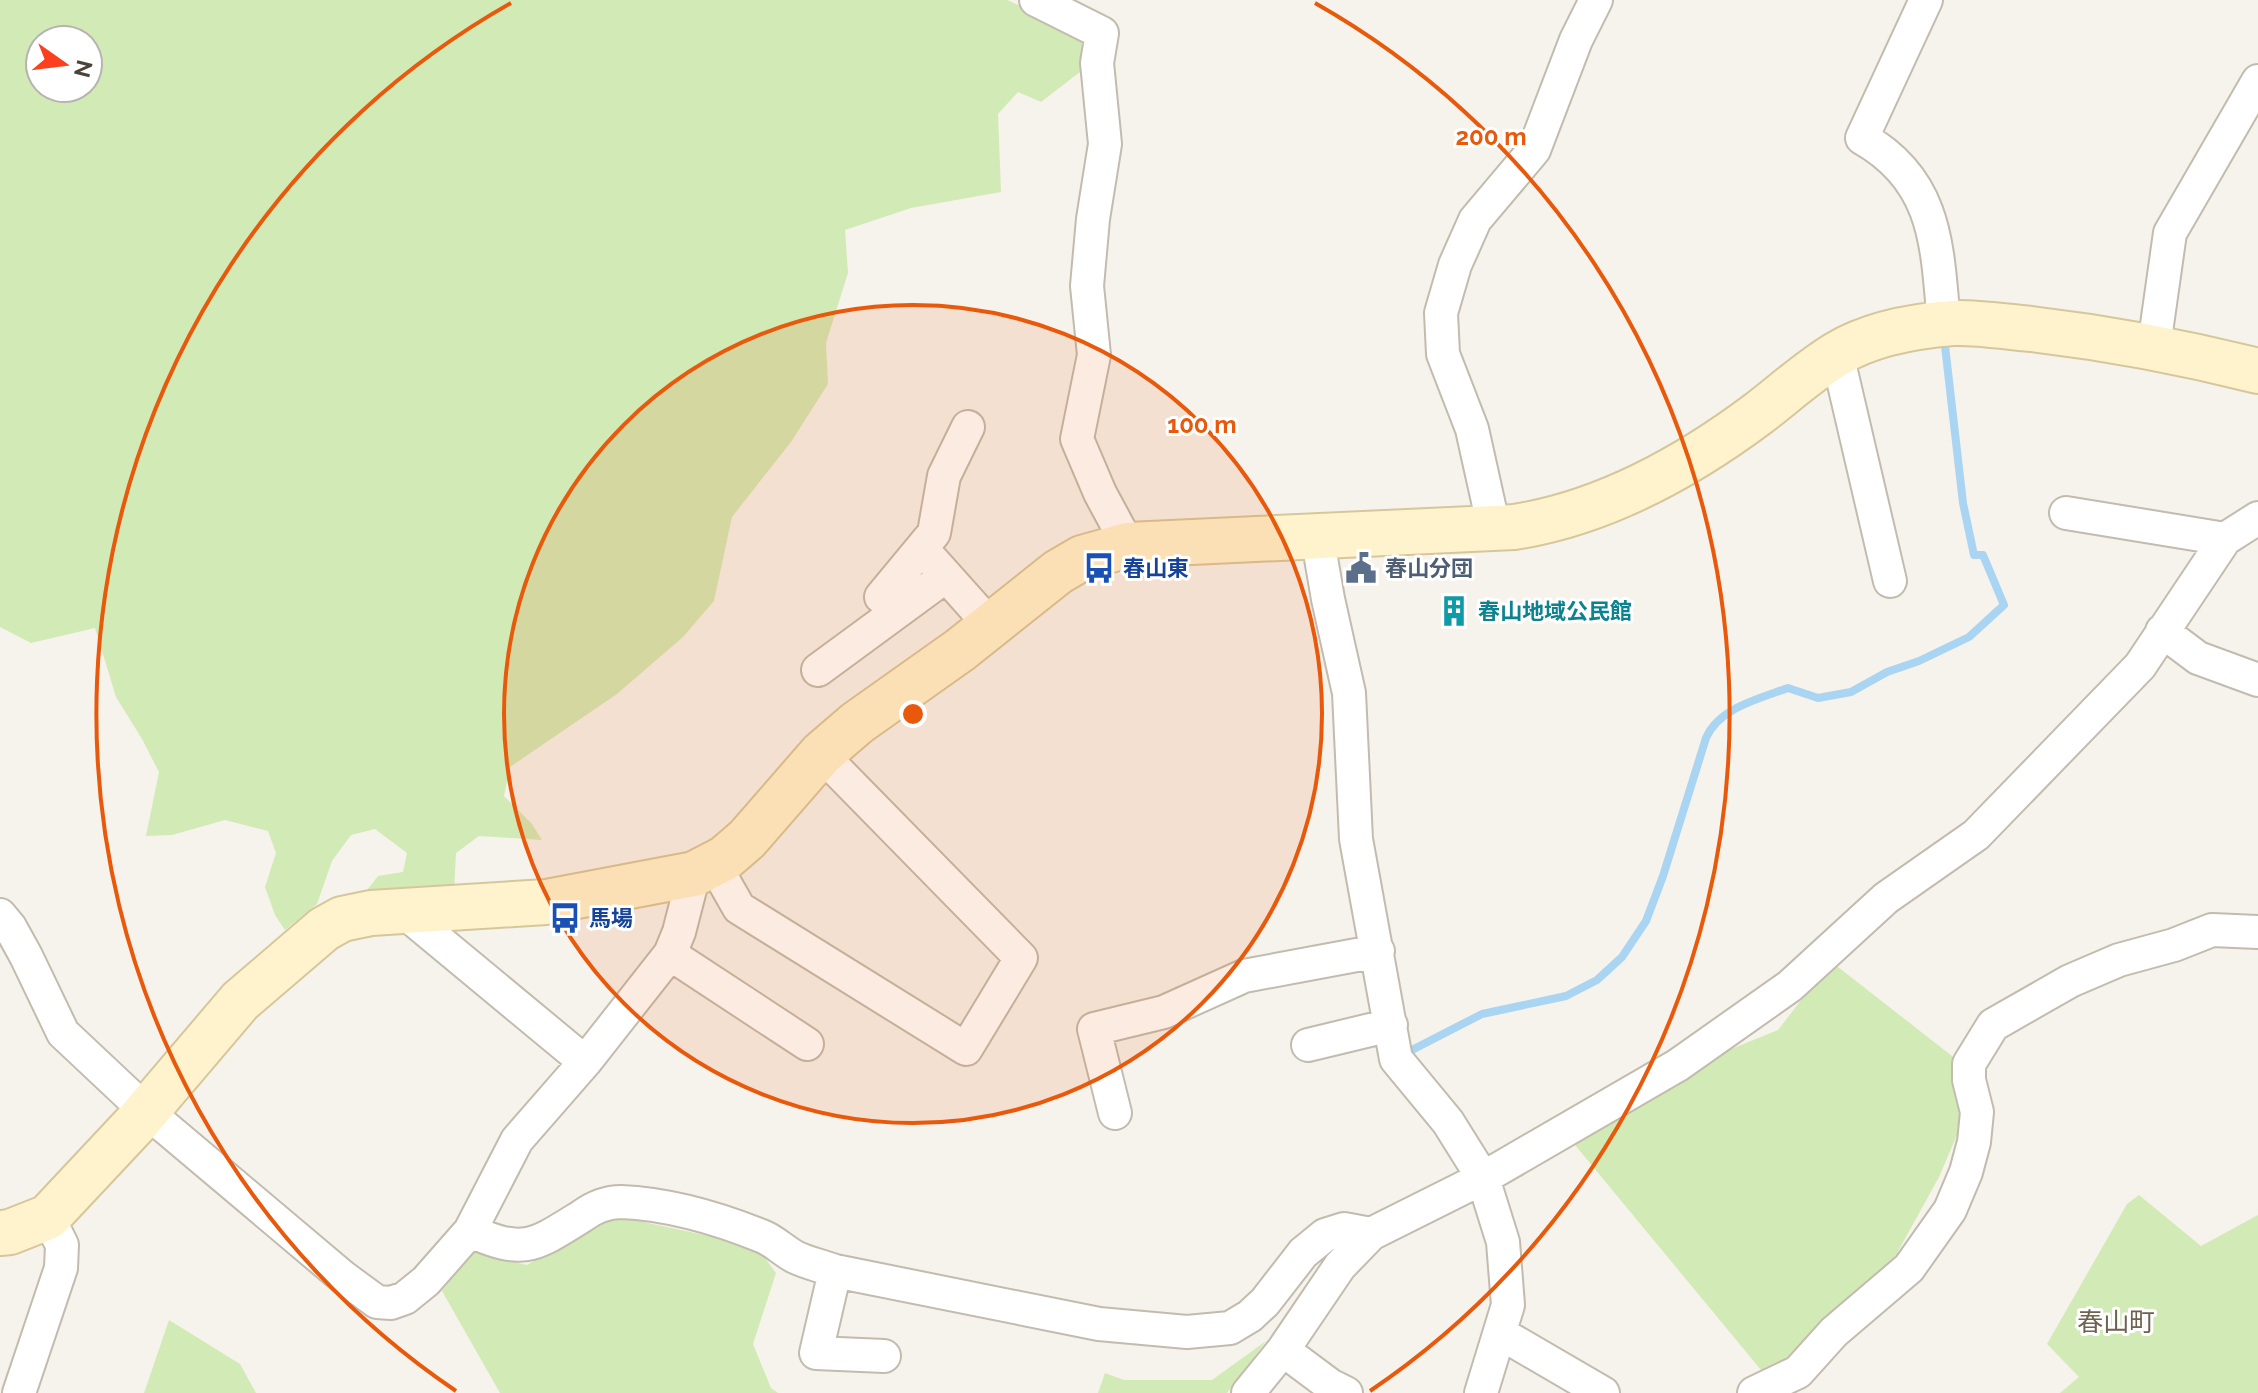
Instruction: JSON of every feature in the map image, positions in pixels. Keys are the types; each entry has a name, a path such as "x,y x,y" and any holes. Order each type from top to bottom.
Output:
{"street":[{"path":"1036,0 1102,33 1097,63 1105,144 1087,286 1094,355 1077,439 1100,493 1128,545"},
{"path":"1494,528 1472,429 1443,354 1441,313 1455,265 1475,220 1534,150 1576,40 1596,0"},
{"path":"1926,0 1862,138 1881,149 1907,173 1927,211 1938,250 1944,324"},
{"path":"2154,346 2170,233 2258,81"},
{"path":"0,1233 48,1217 146,1111 240,1001 324,929 342,919 371,913 546,902 704,869 747,839 821,754 857,723 1070,565 1101,552 1128,545 1494,528 1552,521 1583,512 1635,490 1727,435 1837,354 1890,333 1944,324 2018,328 2154,346 2258,371"},
{"path":"1837,354 1890,581"},
{"path":"881,597 934,533 944,476 968,427"},
{"path":"2066,513 2225,539"},
{"path":"1248,1393 1283,1350 1340,1266 1371,1234 1483,1178 1678,1065 1790,986 1886,898 1976,835 2140,666 2225,539 2258,518"},
{"path":"1317,535 1349,693 1356,839 1396,1059 1448,1122 1483,1178 1503,1242 1508,1305 1481,1393"},
{"path":"921,549 991,626"},
{"path":"818,670 946,576"},
{"path":"2162,631 2198,658 2258,680"},
{"path":"704,869 739,908 966,1049 1021,958 821,754"},
{"path":"0,915 26,956 63,1033 146,1111 343,1277 377,1302 391,1303 405,1298 426,1281 470,1231 517,1140 585,1062 670,954 704,869"},
{"path":"404,912 585,1062"},
{"path":"1754,1393 1798,1372 1834,1332 1909,1268 1950,1210 1966,1172 1974,1142 1977,1112 1969,1080 1969,1064 1993,1025 2070,981 2119,960 2174,945 2212,930 2258,932"},
{"path":"1115,1113 1094,1029 1164,1012 1244,976 1378,951"},
{"path":"670,954 807,1044"},
{"path":"1308,1045 1391,1025"},
{"path":"470,1231 494,1242 512,1246 529,1245 595,1208 618,1202 660,1207 725,1222 768,1238 794,1257 835,1271 1099,1324 1187,1332 1230,1328 1250,1316 1265,1302 1303,1253 1325,1235 1344,1229 1371,1234"},
{"path":"19,1393 61,1268 62,1245 48,1217"},
{"path":"835,1271 816,1353 884,1356"},
{"path":"1500,1333 1603,1393"},
{"path":"1283,1350 1330,1385 1346,1393"}],"green space":[{"path":"0,0 1007,0 1093,39 1080,72 1041,102 1018,92 998,114 1001,192 911,208 845,230 848,273 826,343 828,384 791,442 732,517 714,601 683,637 617,694 510,767 504,796 532,824 542,840 479,836 456,853 454,891 364,894 378,876 403,872 407,853 375,829 351,835 332,861 317,904 285,930 275,915 265,887 276,853 268,831 225,820 172,835 146,836 159,772 116,697 95,628 31,643 0,627"},
{"path":"1838,967 1961,1063 1960,1128 1939,1177 1896,1255 1790,1366 1761,1370 1575,1145 1719,1054 1778,1030 1816,981"},
{"path":"2139,1195 2201,1246 2258,1215 2258,1393 2060,1393 2079,1377 2047,1344 2127,1204"},
{"path":"620,1217 756,1246 776,1273 753,1344 771,1388 778,1393 500,1393 442,1291 472,1252 527,1265 572,1238"},
{"path":"169,1320 240,1364 256,1393 144,1393"},
{"path":"1266,1341 1227,1393 1098,1393 1105,1373 1124,1380 1212,1380"}],"waterway":[{"path":"1408,1052 1482,1014 1566,996 1597,980 1622,957 1646,921 1706,738 1720,719 1741,706 1788,688 1818,698 1851,692 1887,672 1919,661 1969,637 2004,605 1983,555 1974,555 1963,503 1945,346"}],"place":[{"name":"春山東","path":"1099,568"},
{"name":"春山分団","path":"1361,568"},
{"name":"春山地域公民館","path":"1454,611"},
{"name":"馬場","path":"565,918"}],"district":[{"name":"春山町","path":"2116,1322"}]}
